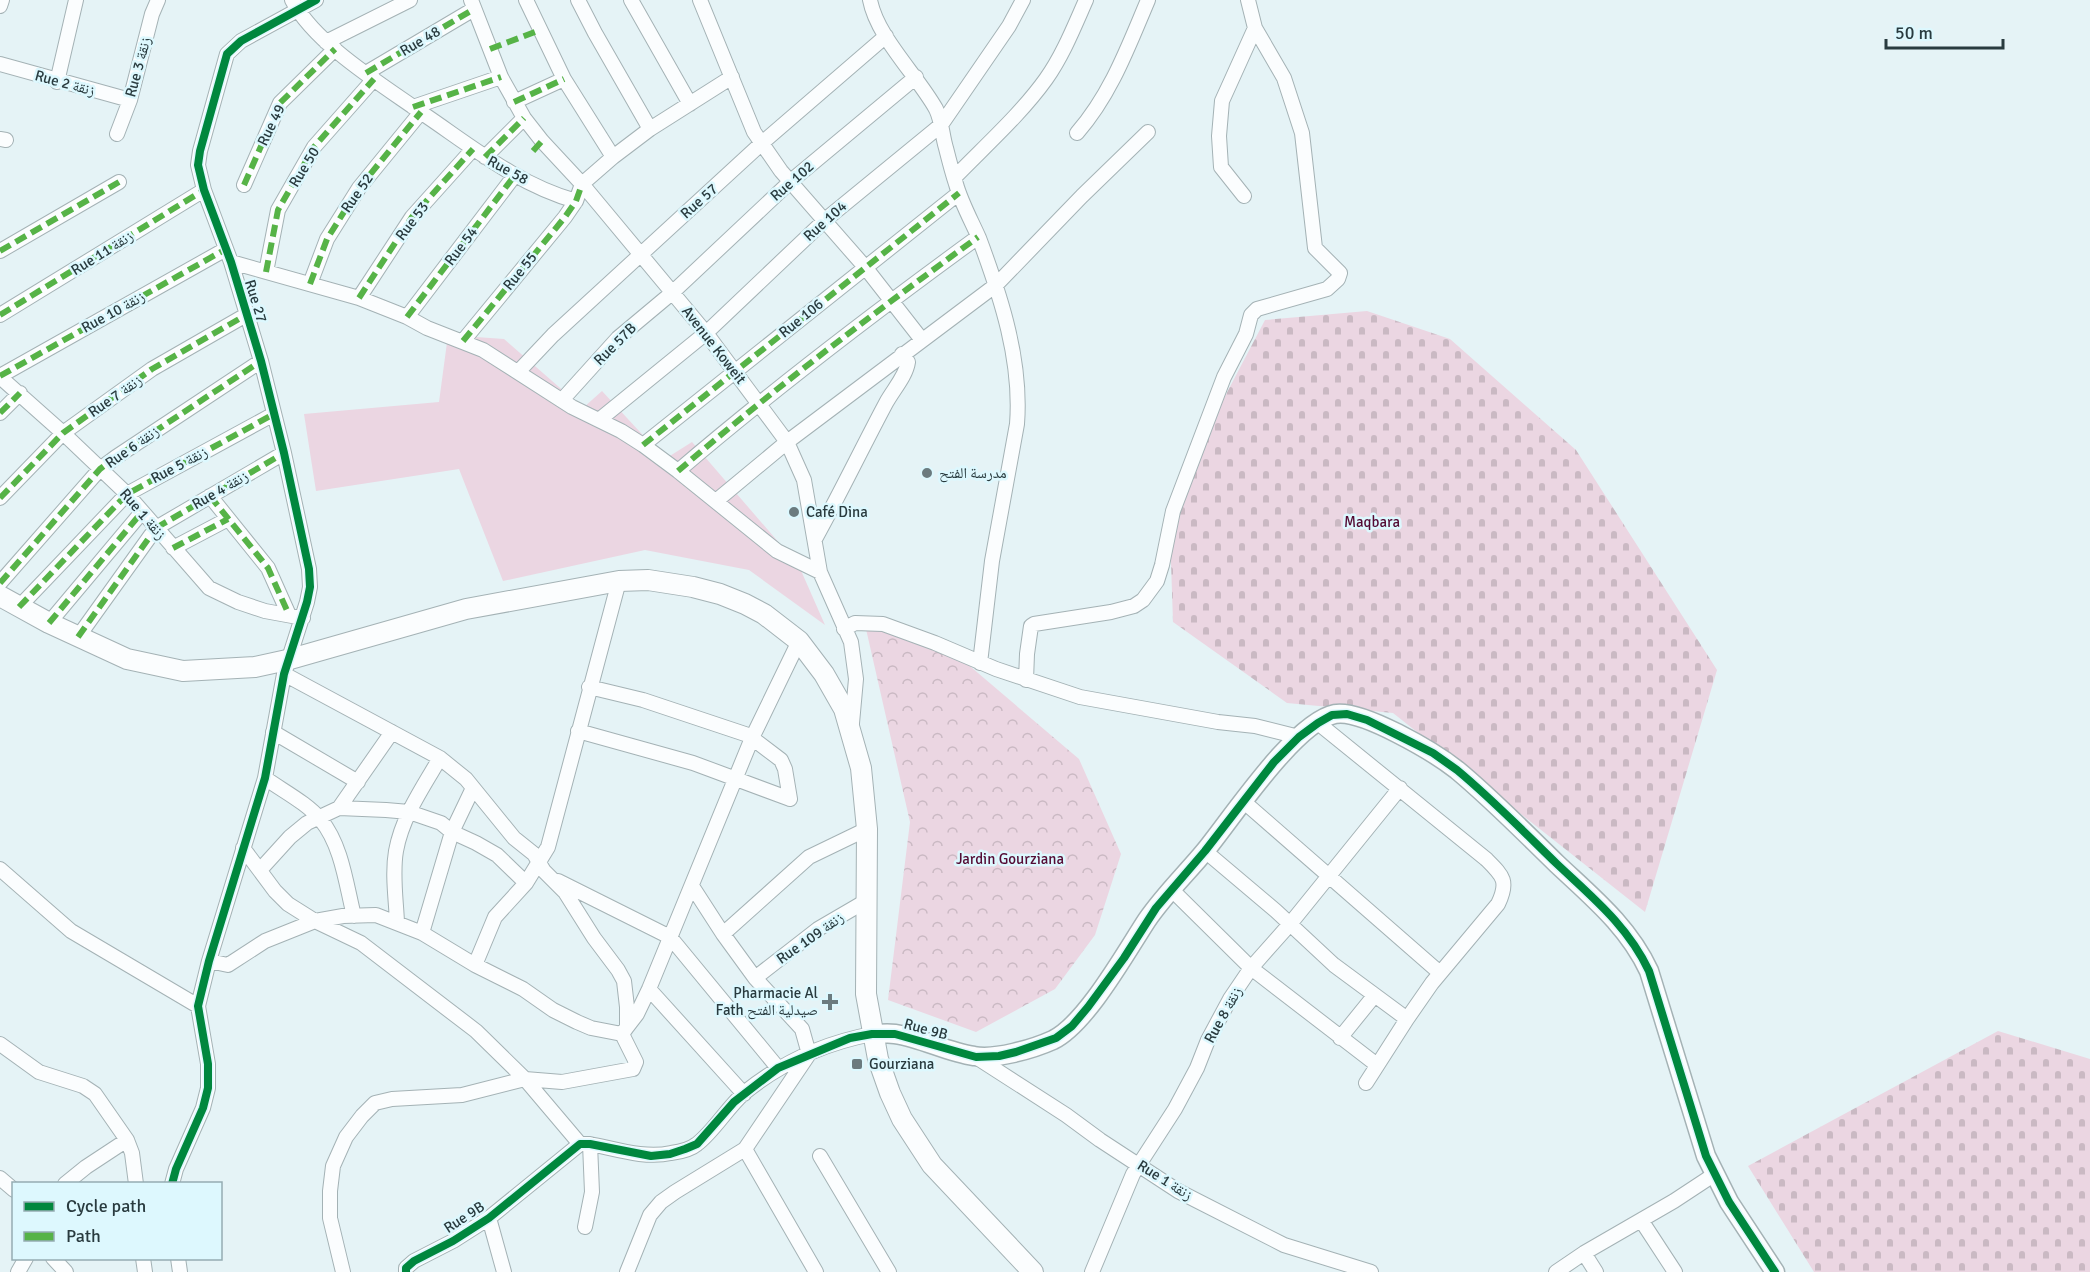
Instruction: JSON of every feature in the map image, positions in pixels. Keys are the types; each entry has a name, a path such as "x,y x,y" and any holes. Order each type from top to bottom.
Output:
{"main road":[{"path":"0,596 49,623 127,659 183,671 286,667 466,609 619,581 669,582 720,594 764,614 799,641 836,693 844,709 861,768 867,829 866,994 878,1059 890,1093 902,1119 932,1165 1033,1272"}],"street":[{"path":"0,6 2,0"},
{"path":"57,82 76,0"},
{"name":"Rue 3 زنقة","path":"117,134 130,100 152,14 158,0"},
{"name":"Rue 27","path":"198,1006 209,961 265,778 296,617 310,587 309,569 284,453 261,361 228,255 204,190 198,165 227,54 241,41 295,5 316,0"},
{"name":"Rue 49","path":"244,185 280,102 331,45 410,0"},
{"path":"526,0 564,79 613,158"},
{"path":"579,0 595,33 650,129"},
{"path":"630,0 690,104"},
{"path":"700,0 746,114 762,143 790,181 865,267 922,340"},
{"path":"870,0 876,18 886,36 936,109 954,178 996,285 1014,360 1019,403 1014,449 992,561 980,663"},
{"name":"Rue 104","path":"599,420 706,333 825,220 941,125 1009,26 1023,0"},
{"path":"954,178 1035,94 1047,78 1086,0"},
{"path":"1077,133 1089,120 1112,83 1148,0"},
{"path":"1026,680 1028,634 1031,626 1134,606 1143,600 1156,581 1162,565 1173,511 1224,377 1246,334 1251,315 1257,309 1327,289 1338,279 1340,273 1315,248 1302,133 1284,78 1255,28 1248,0"},
{"name":"Rue 48","path":"370,76 473,4"},
{"name":"Avenue Koweit","path":"473,4 501,77 538,146 582,184 673,292 759,402 787,442 804,480 820,572 851,642 856,679 851,735"},
{"name":"Rue 58","path":"295,5 331,45 370,76 485,158 553,194 576,201"},
{"path":"1244,196 1221,167 1222,101 1255,28"},
{"name":"Rue 57","path":"518,372 553,335 762,143 886,36"},
{"name":"Rue 2 زنقة","path":"0,64 57,82 130,100"},
{"name":"Rue 50","path":"266,272 278,210 314,147 370,76"},
{"path":"417,109 501,77"},
{"name":"Rue 102","path":"673,292 790,181 916,77"},
{"path":"576,201 582,184 613,158 650,129 732,78"},
{"path":"514,102 564,79"},
{"name":"Rue 52","path":"310,284 327,239 359,188 417,109"},
{"path":"485,158 524,118"},
{"path":"716,501 787,442 996,285 1148,132"},
{"name":"Rue 53","path":"359,298 412,218 473,149"},
{"name":"Rue 54","path":"407,317 515,175"},
{"path":"0,251 119,182"},
{"name":"Rue 11 زنقة","path":"0,315 204,190"},
{"name":"Rue 106","path":"643,445 959,192"},
{"name":"Rue 55","path":"463,341 576,201"},
{"path":"678,471 759,402 978,237"},
{"path":"228,255 266,272 359,298 483,350 562,400 643,445 777,551 820,572"},
{"name":"Rue 10 زنقة","path":"0,377 228,255"},
{"name":"Rue 57B","path":"562,400 618,338 673,292"},
{"name":"Rue 7 زنقة","path":"0,498 63,433 152,369 246,315"},
{"path":"815,539 905,371 908,362 903,354"},
{"name":"Rue 6 زنقة","path":"0,583 100,469 261,361"},
{"name":"Rue 1 زنقة","path":"0,377 127,494 142,512 154,532 173,548 209,588 223,596 265,611 296,617"},
{"path":"0,413 20,393"},
{"name":"Rue 5 زنقة","path":"19,607 127,494 273,414"},
{"name":"Rue 4 زنقة","path":"78,637 154,532 284,453"},
{"path":"210,496 268,568 296,617"},
{"path":"49,623 142,512"},
{"path":"173,548 228,519"},
{"path":"476,965 495,917 526,883 548,847 619,581"},
{"path":"844,629 855,623 883,624 1042,686 1094,700 1218,722 1255,726 1299,737"},
{"path":"624,1030 637,1014 649,989 752,738 799,641"},
{"path":"286,667 392,732 440,758 473,788 514,838 534,854 538,863 565,892 624,981 624,1030 636,1062 635,1068 562,1082 525,1079 462,1095 392,1099 375,1103 346,1137 333,1166 330,1218 343,1272"},
{"path":"578,731 693,763 790,799 781,760 752,738 737,730 643,700 590,687"},
{"path":"1325,719 1347,714 1368,720 1443,759 1500,809 1600,904 1626,932 1649,971 1706,1156 1741,1221 1775,1272"},
{"path":"1325,719 1400,788 1486,859 1499,872 1504,882 1498,904 1440,974 1407,1019 1366,1083"},
{"name":"Rue 9B","path":"406,1272 406,1268 414,1261 453,1241 489,1218 585,1144 651,1156 670,1154 685,1149 697,1144 744,1094 778,1068 850,1038 873,1034 895,1034 976,1057 999,1056 1056,1038 1072,1026 1124,958 1147,921 1171,889 1205,851 1274,762 1299,737 1325,719"},
{"path":"273,732 358,782"},
{"path":"260,870 290,837 307,823 320,819 339,808 392,732"},
{"path":"397,922 395,860 398,843 409,812 440,758"},
{"path":"265,778 320,819 337,849 354,916"},
{"path":"422,933 452,832 473,788"},
{"name":"Rue 8 زنقة","path":"1092,1272 1139,1164 1175,1109 1197,1068 1213,1030 1251,968 1290,924 1400,788"},
{"path":"1243,801 1440,974"},
{"path":"339,808 409,812 436,820 452,832 497,855 526,883"},
{"path":"723,934 809,857 867,829"},
{"path":"243,848 275,891 288,904 315,921 361,943 476,1031 525,1079 585,1144 592,1192 585,1227"},
{"path":"1205,851 1225,866 1334,965 1407,1019"},
{"path":"0,869 71,931 198,1006 208,1064 208,1088 203,1108 173,1182"},
{"path":"554,879 670,937 778,1068"},
{"path":"627,1272 650,1215 661,1202 745,1149 809,1054 802,1029 755,978 692,886"},
{"path":"1171,889 1251,968 1377,1065"},
{"name":"Rue 109 زنقة","path":"755,978 818,929 866,901"},
{"path":"209,961 228,965 265,940 315,921 376,915 422,933 577,1022 591,1028 624,1030"},
{"path":"649,989 744,1094"},
{"path":"1340,1038 1374,996"},
{"path":"0,1045 39,1072 83,1086 95,1094 127,1140 132,1153 136,1182"},
{"name":"Rue 1 زنقة","path":"976,1057 1178,1191 1270,1239 1371,1272"},
{"path":"67,1182 127,1140"},
{"path":"745,1149 816,1272"},
{"path":"820,1156 889,1272"},
{"path":"1556,1272 1584,1253 1674,1202 1715,1174"},
{"path":"0,1178 12,1188"},
{"path":"489,1218 504,1272"},
{"path":"1641,1220 1675,1272"},
{"path":"1584,1253 1596,1272"},
{"path":"55,1260 66,1272"}],"green space":[{"name":"Maqbara","path":"1367,311 1450,339 1576,450 1717,670 1645,912 1393,713 1287,703 1173,622 1169,503 1265,320"},
{"path":"448,335 504,339 583,408 602,391 665,459 692,442 799,566 825,625 749,570 645,550 503,581 459,469 316,491 304,414 439,402"},
{"name":"Jardin Gourziana","path":"866,629 938,639 1079,759 1121,854 1095,935 1055,989 976,1032 888,1000 910,822"},
{"path":"1998,1031 2090,1059 2090,1272 1814,1272 1748,1166"}],"marked path":[{"path":"366,73 474,9"},
{"path":"490,49 540,30"},
{"path":"244,185 280,103 335,49"},
{"path":"413,107 501,77"},
{"path":"266,272 278,210 314,147 374,79"},
{"path":"514,102 564,79"},
{"path":"310,284 327,239 359,188 421,112"},
{"path":"485,157 524,118"},
{"path":"533,151 542,141"},
{"path":"359,298 412,217 473,149"},
{"path":"407,317 515,175"},
{"path":"0,251 119,182"},
{"path":"463,341 565,217 576,201 582,184"},
{"path":"0,315 204,190"},
{"path":"643,445 959,193"},
{"path":"678,471 826,351 978,237"},
{"path":"0,376 226,249"},
{"path":"0,498 63,433 152,369 246,315"},
{"path":"0,583 100,469 261,361"},
{"path":"0,413 20,393"},
{"path":"19,607 127,494 274,414"},
{"path":"156,528 284,453"},
{"path":"210,496 268,568 289,615"},
{"path":"49,623 142,512"},
{"path":"173,548 228,519"},
{"path":"78,637 151,535"}],"cycle path":[{"path":"173,1182 203,1108 208,1088 208,1064 198,1006 209,961 265,778 284,674 310,587 309,569 284,453 261,361 231,262 204,190 198,165 227,54 241,41 316,0"},
{"path":"406,1272 406,1268 414,1261 453,1241 489,1218 580,1144 651,1156 670,1154 685,1149 697,1144 734,1102 778,1068 850,1038 872,1034 895,1034 976,1057 999,1056 1016,1052 1056,1038 1072,1026 1088,1007 1124,958 1156,908 1205,851 1274,762 1299,737 1318,723 1332,715 1347,714 1367,720 1433,753 1457,770 1596,900 1631,940 1649,971 1706,1156 1729,1202 1775,1272"}],"place":[{"name":"مدرسة الفتح","path":"927,473"},
{"name":"Café Dina","path":"794,512"},
{"name":"Pharmacie Al Fath صيدلية الفتح","path":"830,1002"},
{"name":"Gourziana","path":"857,1064"}]}
